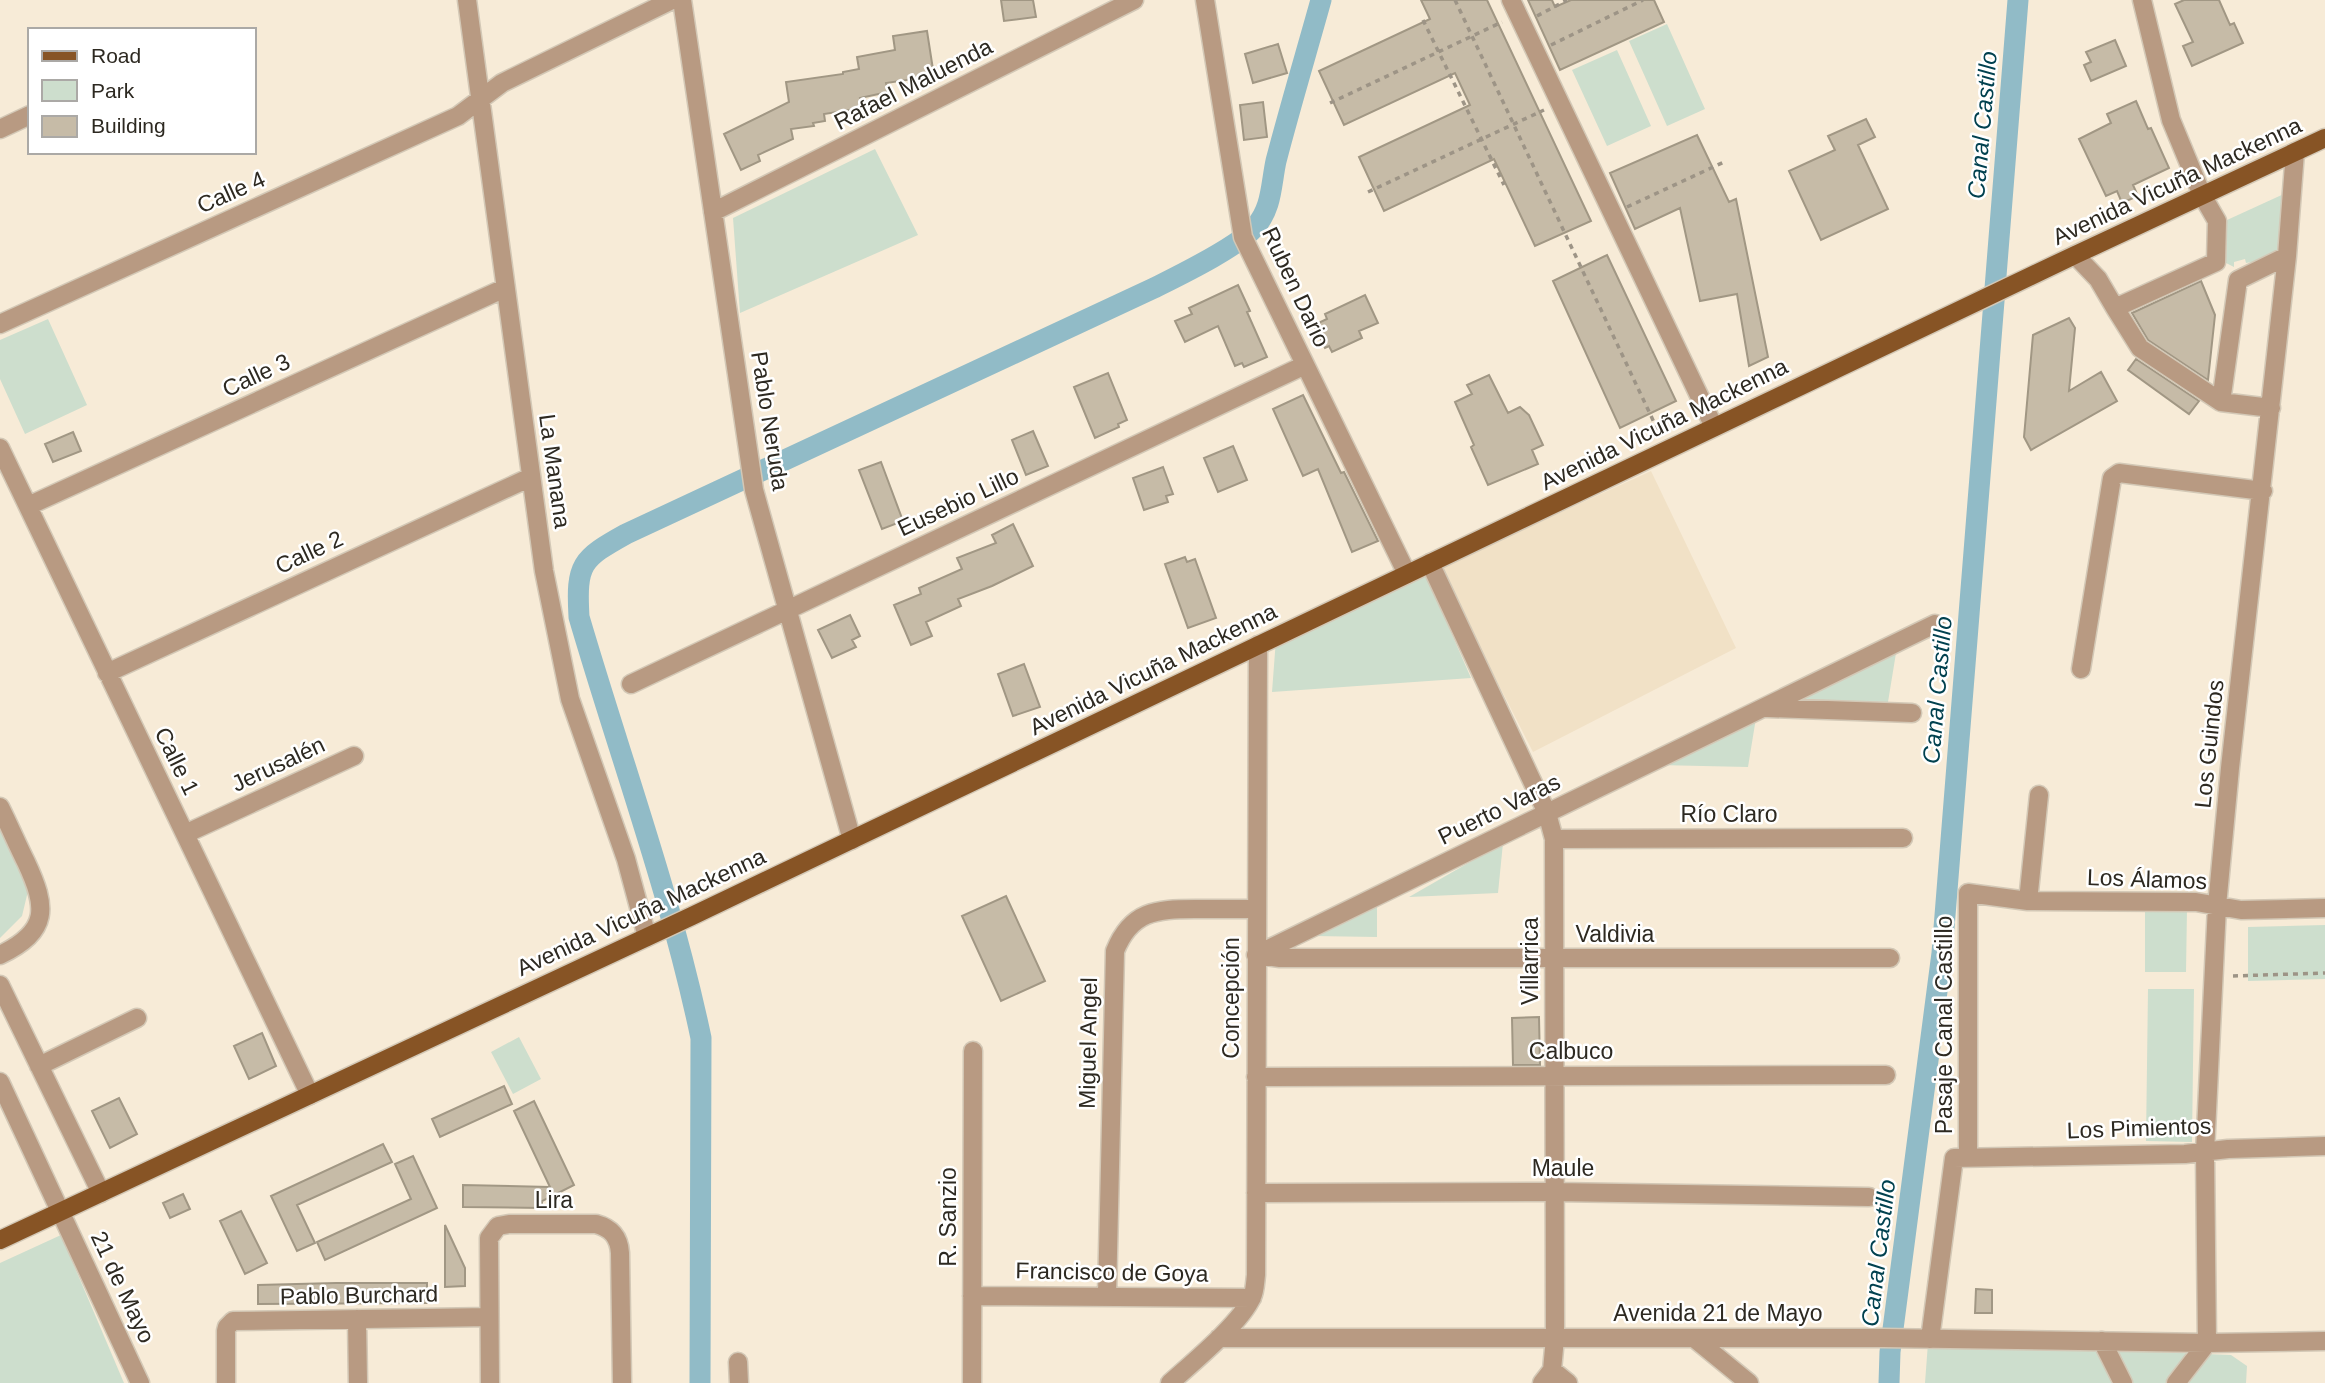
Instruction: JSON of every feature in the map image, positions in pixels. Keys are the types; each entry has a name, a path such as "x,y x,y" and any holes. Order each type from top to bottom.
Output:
{"main road":[{"name":"Avenida Vicuña Mackenna","path":"0,1240 692,916 2325,138"}],"street":[{"name":"La Manana","path":"467,0 544,571 570,699 626,859 647,937"},
{"name":"Calle 4","path":"0,324 458,116 502,83 672,0"},
{"name":"Pablo Neruda","path":"682,0 754,490 852,840"},
{"name":"Rafael Maluenda","path":"713,212 1134,0"},
{"name":"Ruben Dario","path":"1205,0 1243,237 1408,574"},
{"path":"2142,0 2171,120 2202,195 2217,221 2216,262"},
{"path":"1517,12 1714,427"},
{"path":"0,128 28,116"},
{"name":"Los Guindos","path":"2207,1343 2205,1152 2217,906 2230,768 2263,491 2295,152"},
{"path":"2075,255 2098,279 2140,348 2221,402 2271,408"},
{"path":"2238,280 2287,256"},
{"path":"2216,262 2238,280"},
{"path":"2115,308 2216,262"},
{"path":"2221,402 2238,280"},
{"name":"Calle 3","path":"28,506 505,288"},
{"name":"Eusebio Lillo","path":"631,684 1306,365"},
{"name":"Calle 1","path":"0,448 310,1095"},
{"path":"2081,669 2112,478 2119,473 2263,491"},
{"name":"Calle 2","path":"107,673 531,477"},
{"name":"Villarrica","path":"1430,563 1547,813 1554,839 1555,1338 1547,1377"},
{"name":"Puerto Varas","path":"1255,956 1935,624"},
{"name":"Concepción","path":"1252,1298 1256,1275 1258,645"},
{"name":"Puerto Varas","path":"1764,708 1912,713"},
{"name":"Jerusalén","path":"185,834 354,755"},
{"path":"2028,901 2039,795"},
{"path":"0,807 36,884 41,903 34,930 22,943 0,955"},
{"name":"Río Claro","path":"1554,839 1903,838"},
{"name":"Los Álamos","path":"1968,892 2028,901 2196,902 2241,910 2325,908"},
{"name":"Pasaje Canal Castillo","path":"1930,1339 1961,1157 1968,892"},
{"name":"Miguel Angel","path":"1107,1296 1115,951 1125,931 1151,912 1172,909 1256,909"},
{"name":"Valdivia","path":"1255,956 1890,958"},
{"path":"0,985 101,1193"},
{"path":"39,1066 137,1018"},
{"name":"R. Sanzio","path":"972,1383 973,1051"},
{"name":"Calbuco","path":"1256,1077 1886,1075"},
{"name":"21 de Mayo","path":"0,1084 140,1383"},
{"name":"Los Pimientos","path":"1961,1157 2185,1154 2325,1146"},
{"name":"Maule","path":"1256,1193 1555,1192 1869,1197"},
{"name":"Lira","path":"489,1317 489,1238 493,1230 503,1224 596,1224 608,1229 620,1246 622,1383"},
{"name":"Francisco de Goya","path":"972,1296 1252,1298"},
{"path":"1182,1379 1244,1311 1252,1298"},
{"path":"489,1317 490,1383"},
{"name":"Pablo Burchard","path":"226,1383 226,1331 229,1324 237,1321 489,1317"},
{"path":"357,1319 358,1383"},
{"name":"Avenida 21 de Mayo","path":"1219,1338 1909,1338 2207,1343 2325,1340"},
{"path":"1693,1338 1749,1383"},
{"path":"2102,1341 2123,1383"},
{"path":"2176,1383 2207,1343"},
{"path":"738,1362 739,1383"},
{"path":"1547,1377 1568,1383"}],"path":[{"path":"1455,0 1666,450"},
{"path":"1330,103 1517,12 1567,0"},
{"path":"1536,52 1643,0"},
{"path":"1423,20 1504,185"},
{"path":"1368,192 1560,103"},
{"path":"1613,214 1724,162"},
{"path":"2213,976 2325,973"}],"shaded area":[{"path":"1651,471 1736,648 1533,752 1439,568"}],"green space":[{"path":"1667,24 1705,109 1667,126 1629,41"},
{"path":"1617,50 1651,126 1607,146 1572,70"},
{"path":"875,149 918,235 740,313 733,218"},
{"path":"2286,193 2277,254 2274,258 2246,263 2245,259 2234,262 2234,267 2226,263 2227,220"},
{"path":"48,319 87,405 25,434 0,379 0,340"},
{"path":"1423,568 1471,678 1272,692 1276,639"},
{"path":"1896,653 1888,702 1798,700"},
{"path":"1756,718 1748,767 1658,765"},
{"path":"0,822 28,891 22,916 0,938"},
{"path":"1503,843 1498,893 1409,897"},
{"path":"1377,905 1377,937 1313,936"},
{"path":"2145,908 2187,908 2186,972 2145,972"},
{"path":"2325,925 2325,979 2248,981 2248,927"},
{"path":"2148,989 2194,989 2192,1142 2146,1141"},
{"path":"519,1037 541,1079 513,1094 491,1052"},
{"path":"61,1235 124,1383 0,1383 0,1263"},
{"path":"1928,1343 2231,1355 2247,1366 2246,1383 1925,1383"}],"building":[{"path":"1001,0 1033,0 1036,17 1004,21"},
{"path":"1421,0 1487,0 1591,221 1535,246 1494,159 1384,211 1359,157 1470,105 1455,73 1344,125 1319,71 1430,19"},
{"path":"1528,0 1552,0 1555,7 1571,0 1654,0 1664,22 1560,70"},
{"path":"2184,0 2219,0 2230,25 2234,23 2243,43 2192,66 2183,46 2193,42 2175,4"},
{"path":"927,31 934,76 886,83 888,92 860,98 862,108 824,114 825,121 813,123 814,126 791,129 793,139 758,155 760,161 741,170 724,134 789,102 786,82 843,74 859,69 857,57 895,50 893,36"},
{"path":"2115,40 2126,66 2091,81 2084,65 2091,62 2086,52"},
{"path":"1278,44 1287,73 1253,83 1245,54"},
{"path":"2136,101 2169,168 2133,185 2138,196 2122,203 2117,191 2106,196 2079,139 2111,123 2107,114"},
{"path":"1263,102 1267,137 1244,140 1240,105"},
{"path":"1866,119 1875,137 1858,145 1888,209 1821,240 1789,171 1835,150 1828,136"},
{"path":"1697,135 1729,202 1736,199 1768,357 1749,366 1737,294 1700,301 1680,208 1635,229 1610,173"},
{"path":"1607,255 1676,401 1620,428 1553,281"},
{"path":"2201,281 2215,315 2208,380 2148,340 2132,313"},
{"path":"1238,285 1267,357 1244,367 1242,363 1235,366 1218,326 1185,342 1175,321 1192,314 1189,308"},
{"path":"1365,295 1378,323 1359,331 1362,338 1332,352 1329,346 1325,348 1314,325 1327,319 1325,314"},
{"path":"2069,318 2075,328 2069,391 2101,372 2117,401 2031,450 2024,437 2033,335"},
{"path":"2136,359 2199,401 2189,414 2128,370"},
{"path":"1108,373 1127,420 1118,424 1119,427 1095,438 1074,387"},
{"path":"1489,375 1508,413 1520,407 1529,415 1543,445 1532,450 1538,464 1488,485 1455,402 1472,394 1467,385"},
{"path":"1303,395 1378,541 1352,552 1318,469 1303,476 1273,409"},
{"path":"1033,431 1048,466 1026,475 1012,440"},
{"path":"73,432 81,451 53,462 45,444"},
{"path":"1233,446 1247,480 1218,492 1204,458"},
{"path":"881,462 903,521 882,529 859,470"},
{"path":"1163,467 1173,494 1166,496 1168,502 1144,510 1133,478"},
{"path":"1013,524 1033,566 958,599 961,606 926,622 932,636 911,645 894,605 921,594 919,588 962,569 957,558 996,543 992,535"},
{"path":"1185,557 1187,562 1195,559 1216,618 1188,628 1165,564"},
{"path":"850,615 860,636 852,640 856,647 832,658 818,630"},
{"path":"1024,664 1040,707 1013,716 998,674"},
{"path":"1006,896 1045,981 1001,1001 962,916"},
{"path":"1539,1017 1540,1065 1513,1065 1512,1018"},
{"path":"262,1033 276,1066 249,1079 234,1046"},
{"path":"504,1086 512,1104 440,1137 432,1119"},
{"path":"119,1098 137,1134 110,1148 92,1111"},
{"path":"534,1101 574,1185 542,1201 542,1208 463,1207 463,1185 550,1187 514,1111"},
{"path":"383,1144 392,1162 297,1205 315,1243 297,1251 271,1196"},
{"path":"413,1156 437,1208 325,1260 317,1242 411,1199 395,1164"},
{"path":"183,1194 190,1209 170,1218 163,1203"},
{"path":"241,1211 267,1263 245,1274 220,1221"},
{"path":"445,1225 465,1268 465,1286 445,1287"},
{"path":"427,1283 427,1303 258,1304 258,1285"},
{"path":"1976,1289 1992,1290 1992,1313 1975,1313"}],"waterway":[{"path":"700,1383 701,1038 660,879 579,617 579,585 585,565 599,550 626,534 1154,288 1208,260 1247,235 1261,220 1268,204 1276,161 1321,0"},
{"name":"Canal Castillo","path":"1889,1383 1890,1352 1942,953 2018,0"}]}
